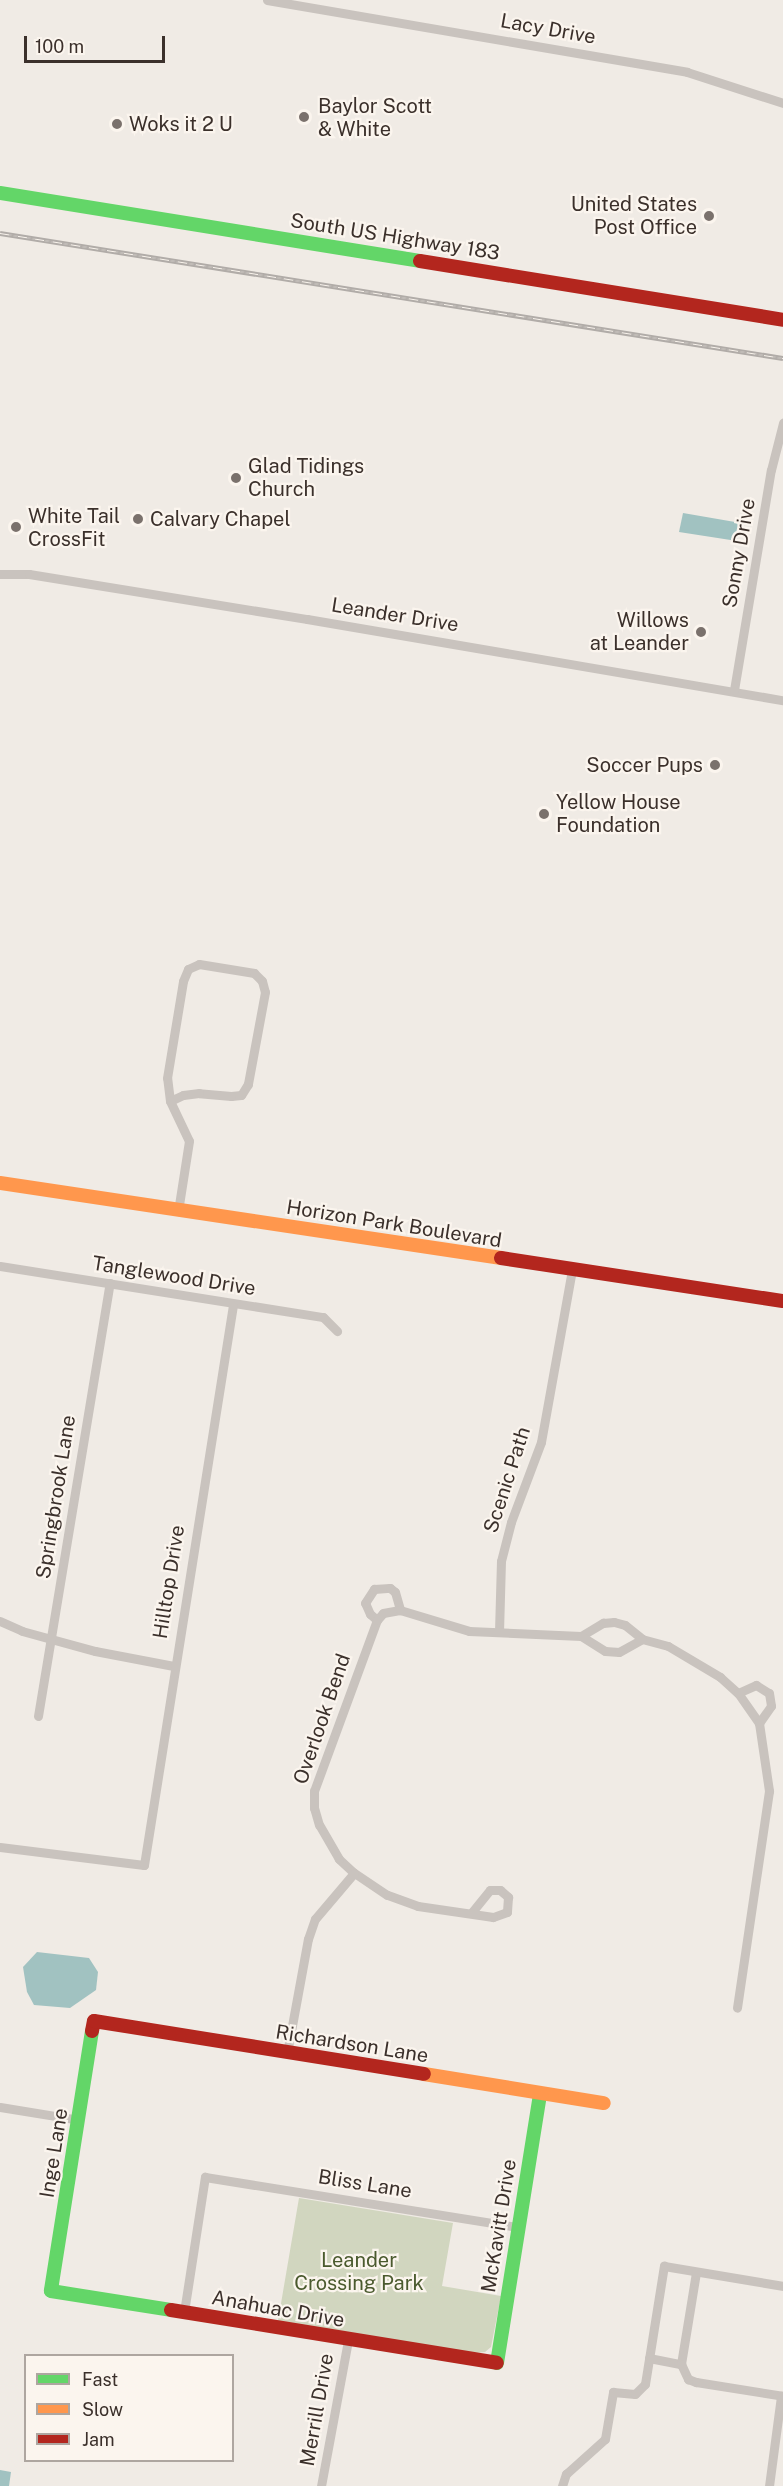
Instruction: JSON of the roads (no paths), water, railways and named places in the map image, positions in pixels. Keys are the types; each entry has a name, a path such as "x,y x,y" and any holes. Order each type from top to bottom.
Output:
{"street":[{"name":"Lacy Drive","path":"267,0 687,72 783,103"},
{"name":"South US Highway 183","path":"0,193 783,320"},
{"name":"Sonny Drive","path":"734,690 771,470 783,423"},
{"name":"Leander Drive","path":"0,574 29,574 783,700"},
{"path":"170,1101 183,1095 199,1093 241,1095 248,1084 264,992 262,981 254,973 199,964 188,969 183,981 167,1078 170,1101 189,1141 178,1211"},
{"name":"Horizon Park Boulevard","path":"0,1183 783,1301"},
{"name":"Tanglewood Drive","path":"0,1266 233,1305 323,1317 338,1331"},
{"name":"Scenic Path","path":"499,1632 501,1561 511,1522 541,1442 572,1270"},
{"name":"Springbrook Lane","path":"38,1716 110,1283"},
{"name":"Hilltop Drive","path":"0,1847 144,1865 233,1305"},
{"path":"400,1610 395,1592 390,1588 374,1589 365,1603 370,1614 377,1620 383,1613 400,1610 469,1631 581,1636 605,1651 619,1652 642,1639"},
{"name":"Overlook Bend","path":"377,1620 314,1791 314,1808 319,1825 339,1859 354,1874 387,1896 418,1905 472,1912"},
{"path":"0,1622 51,1640 174,1666"},
{"path":"581,1636 603,1623 615,1622 625,1625 642,1639 668,1646 700,1664 738,1693 759,1723 769,1791 737,2008"},
{"path":"738,1693 756,1685 770,1694 771,1706 759,1723"},
{"path":"287,2053 303,1958 315,1919 354,1874"},
{"name":"Richardson Lane","path":"94,2021 604,2103"},
{"name":"Inge Lane","path":"51,2291 94,2021"},
{"name":"McKavitt Drive","path":"498,2363 540,2094"},
{"path":"0,2107 79,2120"},
{"name":"Bliss Lane","path":"184,2312 205,2177 518,2227"},
{"path":"562,2486 566,2474 605,2439 612,2392 635,2394 645,2384 663,2266 783,2286"},
{"path":"696,2272 681,2364 688,2379 696,2382 782,2396 769,2486"},
{"name":"Anahuac Drive","path":"51,2291 498,2363"},
{"name":"Merrill Drive","path":"321,2486 348,2340"},
{"path":"649,2358 681,2364"}],"water":[{"path":"683,513 735,522 740,526 737,541 679,532"},
{"path":"37,1952 89,1958 98,1972 96,1990 70,2008 34,2005 27,1992 23,1967"},
{"path":"0,2470 11,2472 9,2486 0,2486"}],"railway":[{"path":"0,233 783,358"}],"place":[{"name":"Baylor Scott & White","path":"304,117"},
{"name":"Woks it 2 U","path":"117,124"},
{"name":"United States Post Office","path":"709,216"},
{"name":"Glad Tidings Church","path":"236,478"},
{"name":"Calvary Chapel","path":"138,519"},
{"name":"White Tail CrossFit","path":"16,527"},
{"name":"Willows at Leander","path":"701,632"},
{"name":"Soccer Pups","path":"715,765"},
{"name":"Yellow House Foundation","path":"544,814"}],"park label":[{"name":"Leander Crossing Park","path":"359,2272"}]}
